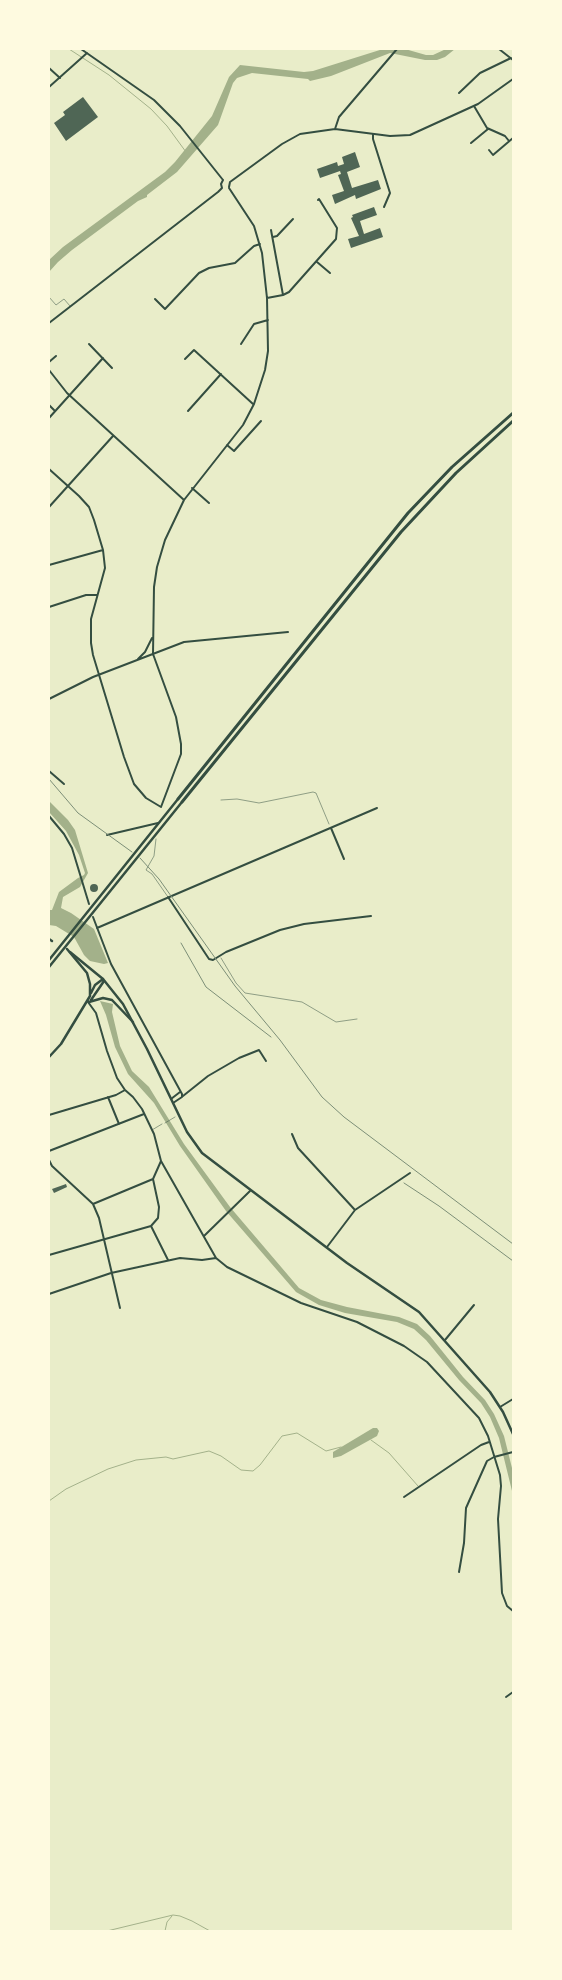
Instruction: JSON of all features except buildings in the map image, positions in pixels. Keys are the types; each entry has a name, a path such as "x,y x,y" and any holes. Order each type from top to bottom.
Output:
{"highway":[{"path":"180,801 408,513 452,467 513,413"},
{"path":"180,801 401,532 456,473 513,421"}],"main road":[{"path":"49,960 180,801"},
{"path":"50,966 180,801"},
{"path":"90,996 87,973 67,949 103,980 123,1004 190,1138 202,1153 250,1190 284,1213 349,1264 410,1305 445,1340 484,1385 500,1407 513,1434"},
{"path":"89,1002 95,985 103,980"},
{"path":"49,1057 62,1044 103,980"},
{"path":"89,1002 103,998 112,1000 133,1022"}],"street":[{"path":"81,49 146,94 166,112 192,141 223,180 230,182"},
{"path":"335,129 339,117 397,49"},
{"path":"459,93 480,73 512,59 499,49"},
{"path":"49,87 88,53"},
{"path":"49,68 60,78"},
{"path":"49,468 89,507 103,550 105,568 90,628 93,656 134,784 146,798 161,807 181,754 182,744 176,717 152,654 154,587 157,567 165,540 184,500 243,425 254,404 265,370 268,351 267,298 260,244 254,226 229,188 230,182 294,137 307,132 335,129 397,136 414,134 474,106 513,79"},
{"path":"474,106 488,129 505,136 509,141"},
{"path":"471,143 488,129"},
{"path":"373,134 372,139 390,193 384,206"},
{"path":"489,150 493,155 513,138"},
{"path":"222,188 221,183 223,180"},
{"path":"49,323 222,188 229,188"},
{"path":"267,298 283,295 294,287 336,239 337,228 318,200"},
{"path":"273,237 277,236 293,219"},
{"path":"271,230 283,295"},
{"path":"155,299 165,309 199,273 209,268 235,263 254,246 260,244"},
{"path":"317,262 330,274"},
{"path":"241,344 254,324 268,320"},
{"path":"89,344 112,368"},
{"path":"186,359 194,350 254,404"},
{"path":"49,362 56,356"},
{"path":"49,418 103,358"},
{"path":"49,370 69,395 184,500"},
{"path":"188,411 221,374"},
{"path":"49,405 55,411"},
{"path":"227,445 234,451 261,421"},
{"path":"49,507 113,436"},
{"path":"192,488 209,503"},
{"path":"49,565 103,550"},
{"path":"49,607 86,595 98,596"},
{"path":"49,699 98,675 189,642 288,632"},
{"path":"134,661 145,652 153,634"},
{"path":"49,770 64,784"},
{"path":"97,928 377,808"},
{"path":"49,816 64,834 72,848 90,904"},
{"path":"107,835 159,823"},
{"path":"331,828 344,859"},
{"path":"168,897 208,958 213,960 280,930 304,924 371,916"},
{"path":"93,917 114,969 158,1047 182,1097"},
{"path":"89,1002 96,1013 117,1078 125,1090 134,1097 144,1114 152,1130 162,1161 216,1258 227,1267 301,1303 357,1322 416,1354 442,1377 483,1423 490,1441 501,1486 498,1519 502,1593 506,1606 513,1612"},
{"path":"173,1104 208,1076 254,1052 259,1050 266,1060"},
{"path":"49,1115 125,1090"},
{"path":"180,1092 185,1094"},
{"path":"171,1099 180,1092"},
{"path":"108,1097 119,1124"},
{"path":"49,1150 144,1114"},
{"path":"292,1134 298,1148 355,1210"},
{"path":"49,1160 52,1166 93,1204 104,1240 120,1308"},
{"path":"49,1255 151,1226 158,1218 159,1207 153,1179 162,1161"},
{"path":"327,1247 355,1210 410,1173"},
{"path":"93,1204 153,1179"},
{"path":"204,1236 250,1190"},
{"path":"151,1226 168,1260"},
{"path":"49,1294 111,1273 168,1260 216,1258"},
{"path":"445,1340 474,1305"},
{"path":"500,1407 513,1399"},
{"path":"404,1497 480,1445 490,1441"},
{"path":"458,1572 464,1544 466,1508 487,1461 512,1452"},
{"path":"506,1697 513,1692"}],"lane":[{"path":"49,297 56,305 64,299 71,307"},
{"path":"156,839 154,856 146,870 152,874 168,897"},
{"path":"220,956 245,993 302,1002 336,1022 358,1019"},
{"path":"152,1130 162,1124"}],"path":[{"path":"221,800 237,799 259,803 313,792 316,793 331,828"},
{"path":"162,1124 175,1117"}],"shaded area":[{"path":"383,49 405,49 433,55 446,49 455,49 445,57 437,60 425,60 390,53 331,76 310,81 308,79 252,73 237,78 233,83 218,125 177,172 147,195 147,197 138,201 72,250 49,272 49,260 63,247 165,172 175,162 212,116 229,77 240,65 304,72 313,71"},
{"path":"49,801 75,830 88,873 80,887 63,897 61,908 94,929 108,963 90,961 84,955 74,937 56,926 49,925 49,910 52,910 59,892 85,873 79,855 66,831 49,812"},
{"path":"100,1001 113,1004 112,1012 120,1046 132,1071 149,1087 184,1144 230,1207 299,1288 321,1300 399,1317 417,1324 430,1336 463,1377 485,1400 504,1436 513,1472 513,1495 499,1438 490,1417 481,1403 426,1340 414,1329 397,1322 345,1313 319,1305 296,1292 226,1211 180,1146 154,1103 128,1074 115,1047"},
{"path":"373,1428 377,1428 379,1431 377,1436 341,1456 333,1458 333,1452"}],"waterway":[{"path":"69,49 109,75 151,109 167,126 186,152"},
{"path":"49,1501 66,1489 108,1469 136,1460 166,1457 173,1459 209,1451 221,1456 241,1470 253,1471 260,1465 282,1436 297,1433 326,1451 341,1447"},
{"path":"371,1440 389,1453 418,1486"},
{"path":"107,1931 173,1915 192,1921 210,1931"},
{"path":"165,1931 167,1922 172,1916"}],"railway":[{"path":"49,779 78,813 132,852"},
{"path":"140,858 159,879 235,986 280,1040 322,1097 344,1117 513,1244"},
{"path":"181,943 206,987 271,1037"},
{"path":"404,1183 439,1206 513,1261"}]}
